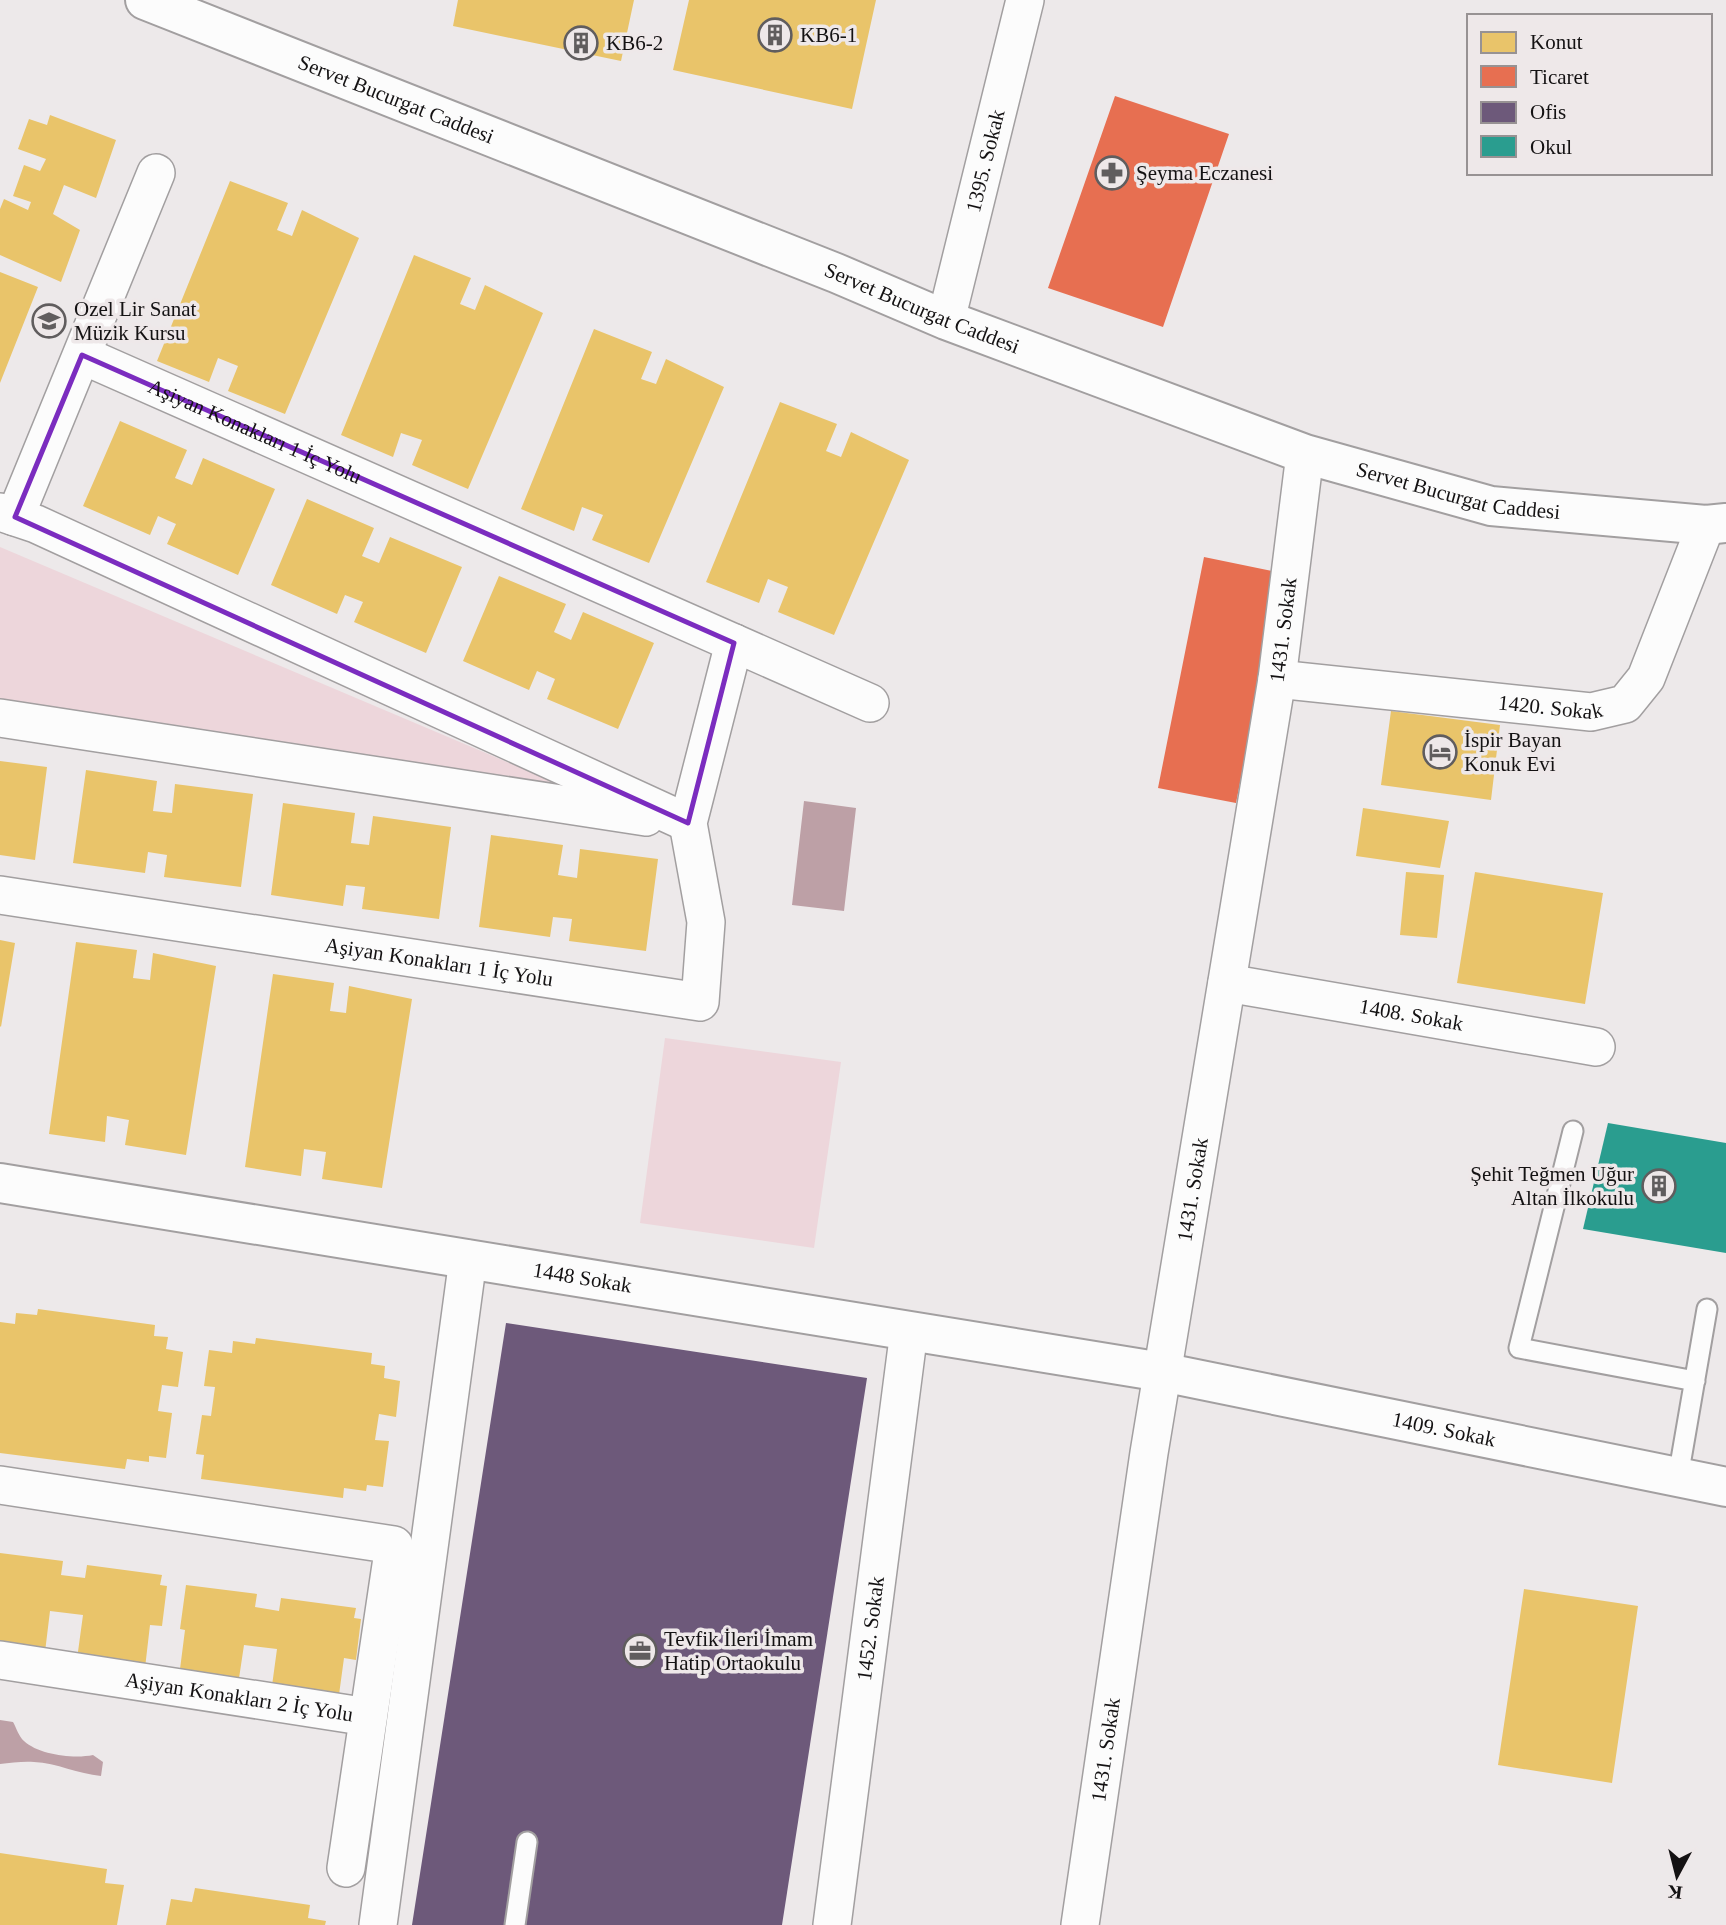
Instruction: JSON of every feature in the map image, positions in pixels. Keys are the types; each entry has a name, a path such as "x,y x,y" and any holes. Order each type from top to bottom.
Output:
{"street":[{"name":"Servet Bucurgat Caddesi","path":"145,0 836,273 946,320 1305,454 1491,506 1716,524"},
{"name":"1395. Sokak","path":"946,320 1026,0"},
{"path":"156,173 82,355 8,515 36,524 688,823"},
{"name":"Aşiyan Konakları 1 İç Yolu","path":"82,355 870,703"},
{"name":"1431. Sokak","path":"1080,1925 1163,1372 1277,679 1305,454"},
{"name":"1420. Sokak","path":"1277,679 1591,712 1625,704 1646,678 1716,524"},
{"name":"Aşiyan Konakları 1 İç Yolu","path":"0,895 701,1002 706,922 688,823 734,643"},
{"path":"0,718 688,823"},
{"name":"1408. Sokak","path":"1227,983 1596,1047"},
{"name":"1448 Sokak","path":"0,1183 1163,1372"},
{"path":"378,1925 468,1259"},
{"name":"1452. Sokak","path":"832,1925 909,1331"},
{"name":"1409. Sokak","path":"1163,1372 1726,1487"},
{"path":"0,1485 394,1545 368,1717"},
{"name":"Aşiyan Konakları 2 İç Yolu","path":"0,1660 368,1717 346,1868"}],"lane":[{"path":"1573,1131 1519,1348 1695,1381"},
{"path":"1678,1478 1707,1309"},
{"path":"515,1925 527,1842"}],"highlighted area":[{"path":"82,355 734,643 688,823 15,517"}],"shaded area":[{"path":"0,547 585,795 0,700"},
{"path":"804,801 856,808 844,911 792,905"},
{"path":"665,1038 841,1062 814,1248 640,1223"},
{"path":"0,1720 13,1722 22,1739 38,1750 67,1756 93,1755 103,1762 101,1776 43,1763 0,1764"}],"building: Konut":[{"name":"KB6-2","path":"458,0 634,0 621,61 453,26"},
{"name":"KB6-1","path":"689,0 876,0 852,109 673,70"},
{"path":"50,115 116,140 96,198 64,185 53,214 80,230 61,282 0,255 0,209 4,199 28,210 31,202 13,196 24,165 40,171 46,159 18,149 29,119 47,125"},
{"path":"230,181 288,203 277,230 292,236 302,210 359,238 285,414 228,391 238,366 218,358 209,382 157,361"},
{"path":"414,255 471,278 460,304 475,310 485,285 543,313 468,489 412,465 422,440 401,433 393,457 341,435"},
{"path":"0,272 38,287 0,383"},
{"path":"594,329 652,352 641,379 656,384 666,359 724,387 649,563 592,540 603,515 582,507 574,531 521,509"},
{"path":"780,402 837,424 826,451 841,457 851,432 909,460 834,635 778,612 788,587 768,579 759,603 706,582"},
{"path":"120,421 187,450 175,478 192,485 203,458 275,489 238,575 167,544 176,524 158,516 150,535 83,506"},
{"path":"307,499 374,528 362,556 379,563 390,537 462,567 426,653 354,622 363,602 345,595 337,614 271,585"},
{"path":"499,576 566,604 554,632 571,640 583,612 654,643 618,729 547,699 555,679 537,671 529,690 463,661"},
{"path":"1391,711 1500,725 1491,800 1381,785"},
{"path":"0,761 47,767 35,860 0,855"},
{"path":"86,770 157,781 153,811 172,813 175,784 253,794 241,887 164,877 167,855 148,852 145,873 73,863"},
{"path":"283,803 355,813 351,843 369,845 373,816 451,827 439,919 362,909 365,887 346,885 343,906 271,895"},
{"path":"1363,808 1449,821 1440,868 1356,856"},
{"path":"491,835 563,845 558,875 577,878 580,849 658,859 646,951 569,941 572,919 553,917 550,937 479,927"},
{"path":"1406,872 1444,875 1437,938 1400,935"},
{"path":"1475,872 1603,893 1585,1004 1457,983"},
{"path":"0,940 15,943 1,1027 0,1026"},
{"path":"76,942 137,950 133,978 150,980 153,953 216,966 186,1155 125,1145 129,1120 107,1116 105,1142 49,1134"},
{"path":"273,974 334,983 330,1011 346,1013 349,986 412,999 382,1188 322,1179 326,1152 304,1149 301,1176 245,1167"},
{"path":"38,1309 155,1325 154,1336 168,1337 166,1349 183,1352 178,1387 162,1385 158,1411 172,1413 166,1458 149,1456 149,1462 127,1459 125,1469 0,1453 0,1322 15,1324 16,1313 37,1315"},
{"path":"256,1338 372,1353 371,1364 385,1366 384,1378 400,1381 396,1417 379,1414 375,1440 389,1441 383,1487 367,1485 366,1491 344,1488 343,1498 201,1479 204,1455 196,1454 202,1415 211,1416 215,1387 204,1386 209,1350 232,1353 233,1341 255,1344"},
{"path":"0,1553 63,1561 61,1575 85,1578 87,1565 162,1575 160,1585 167,1586 162,1626 150,1625 145,1668 77,1659 83,1615 50,1611 45,1652 0,1647"},
{"path":"186,1585 257,1594 255,1607 279,1611 281,1598 356,1608 354,1618 361,1619 356,1660 344,1658 338,1702 271,1693 277,1649 244,1645 238,1685 179,1677 185,1630 180,1629"},
{"path":"1524,1589 1638,1606 1612,1783 1498,1765"},
{"path":"0,1853 107,1869 105,1883 124,1885 117,1925 0,1925"},
{"path":"195,1888 310,1905 308,1918 326,1921 325,1925 166,1925 171,1899 192,1902"}],"building: Ticaret":[{"path":"1115,96 1229,134 1163,327 1048,288"},
{"path":"1204,557 1282,573 1236,803 1158,788"}],"building: Ofis":[{"name":"Tevfik İleri İmam Hatip Ortaokulu","path":"506,1323 867,1378 782,1925 412,1925"}],"building: Okul":[{"name":"Şehit Teğmen Uğur Altan İlkokulu","path":"1608,1123 1726,1143 1726,1253 1583,1229"}],"place":[{"name":"KB6-1","path":"775,35"},
{"name":"KB6-2","path":"581,43"},
{"name":"Şeyma Eczanesi","path":"1112,173"},
{"name":"Ozel Lir Sanat Müzik Kursu","path":"49,321"},
{"name":"İspir Bayan Konuk Evi","path":"1440,752"},
{"name":"Şehit Teğmen Uğur Altan İlkokulu","path":"1659,1186"},
{"name":"Tevfik İleri İmam Hatip Ortaokulu","path":"640,1651"}]}
